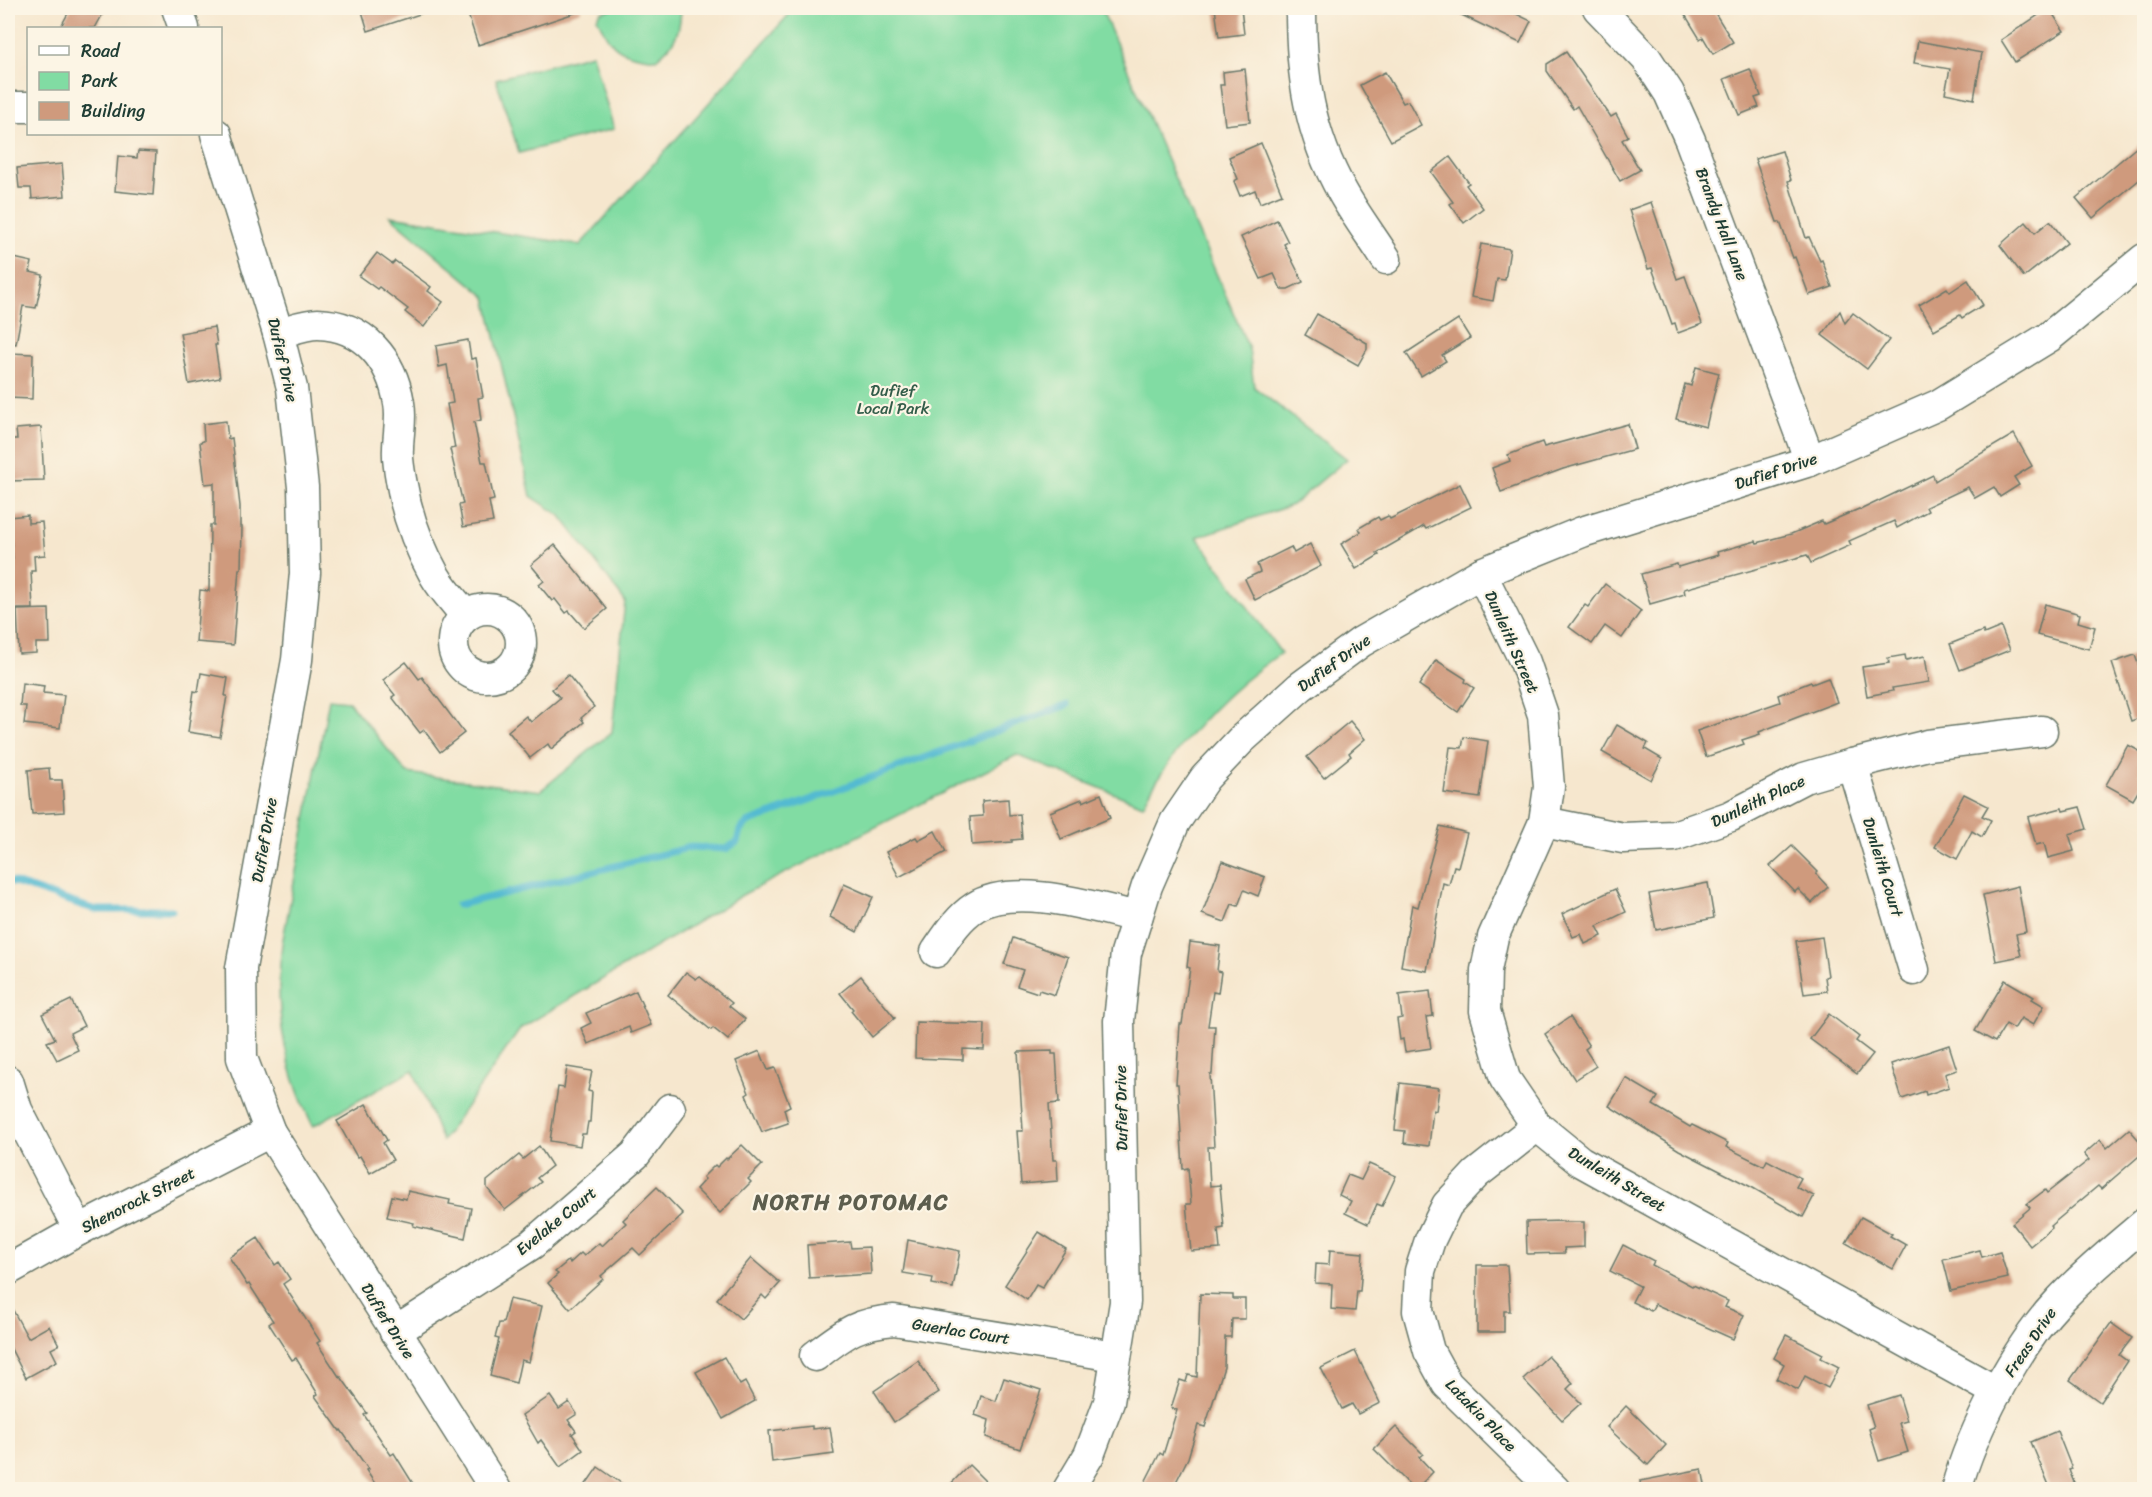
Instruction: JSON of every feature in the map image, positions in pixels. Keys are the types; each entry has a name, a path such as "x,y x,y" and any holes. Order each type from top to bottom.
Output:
{"street":[{"path":"177,8 184,27"},
{"path":"1301,8 1305,88 1314,128 1342,193 1386,259"},
{"name":"Brandy Hall Lane","path":"1598,8 1646,58 1670,93 1690,140 1810,461"},
{"path":"8,107 27,107"},
{"name":"Dufief Drive","path":"216,135 278,333 292,388 303,487 305,573 297,660 241,968 242,1058 270,1132 496,1490"},
{"name":"Dufief Drive","path":"1068,1490 1089,1455 1109,1402 1125,1302 1119,1021 1126,953 1147,886 1175,822 1205,778 1242,739 1300,687 1361,642 1481,573 1582,532 1810,461 1938,405 2049,337 2145,260"},
{"path":"278,333 316,324 344,327 365,339 381,356 392,379 399,404 400,429 397,451 410,520 435,576 466,616"},
{"name":"Dunleith Street","path":"1481,573 1525,662 1542,715 1549,787 1544,822 1493,937 1486,970 1485,1011 1505,1079 1538,1126 1580,1161 1997,1392"},
{"name":"Dunleith Place","path":"1544,822 1623,838 1674,836 1731,816 1804,778 1852,764 1928,746 2043,731"},
{"name":"Dunleith Court","path":"1852,764 1914,970"},
{"path":"936,952 952,928 975,907 1004,897 1050,897 1137,917"},
{"path":"8,1081 17,1110 79,1230"},
{"name":"Evelake Court","path":"395,1332 532,1244 635,1155 670,1109"},
{"name":"Latakia Place","path":"1538,1126 1476,1174 1447,1206 1430,1240 1420,1271 1418,1311 1429,1351 1447,1384 1555,1490"},
{"name":"Shenorock Street","path":"8,1270 79,1230 270,1132"},
{"name":"Freas Drive","path":"1956,1490 1976,1434 2021,1350 2057,1302 2102,1259 2145,1224"},
{"name":"Guerlac Court","path":"815,1356 847,1331 872,1322 894,1320 1115,1356"}],"green space":[{"path":"616,8 681,8 676,37 656,59 626,53 613,45 597,18 601,12"},
{"name":"Dufief Local Park","path":"795,8 1101,8 1249,349 1254,387 1347,459 1292,505 1197,537 1281,653 1240,685 1203,721 1170,761 1143,805 1017,755 744,894 521,1028 442,1141 413,1070 313,1126 288,1060 283,1038 279,992 282,944 329,699 348,701 407,773 540,791 612,732 625,601 561,516 531,496 486,297 390,216 580,245"},
{"path":"592,54 614,129 519,153 496,79"}],"building":[{"path":"71,8 106,8 96,27 61,27"},
{"path":"361,8 429,8 429,11 368,31"},
{"path":"466,8 581,8 581,11 478,45"},
{"path":"1215,8 1241,8 1244,34 1219,37"},
{"path":"1447,8 1504,8 1531,21 1520,43"},
{"path":"1681,8 1712,8 1733,42 1713,54 1703,37 1700,39"},
{"path":"2049,8 2064,31 2015,62 2001,40"},
{"path":"1918,41 1982,53 1974,99 1945,93 1950,69 1914,63"},
{"path":"1566,52 1611,117 1616,114 1628,136 1622,140 1640,170 1620,181 1577,106 1573,109 1547,71 1547,64"},
{"path":"1245,69 1250,122 1225,125 1220,85 1224,85 1223,72"},
{"path":"1750,69 1761,96 1755,98 1759,107 1739,115 1724,79"},
{"path":"1385,72 1403,103 1408,101 1421,125 1391,141 1360,85"},
{"path":"2145,140 2145,175 2093,218 2076,198"},
{"path":"1261,143 1282,194 1260,203 1255,190 1240,196 1234,181 1238,179 1229,157"},
{"path":"138,151 156,152 153,195 115,191 118,156 137,158"},
{"path":"1782,151 1791,180 1788,181 1806,238 1809,237 1820,261 1822,260 1832,287 1809,295 1780,222 1777,222 1755,159"},
{"path":"1450,157 1469,183 1466,185 1483,208 1464,223 1450,204 1453,202 1431,172"},
{"path":"62,164 65,196 32,199 31,188 19,188 17,168"},
{"path":"1651,202 1677,279 1685,276 1702,324 1678,333 1675,323 1672,324 1652,268 1648,269 1629,210"},
{"path":"1277,220 1288,242 1284,244 1303,282 1288,289 1281,289 1274,274 1261,279 1241,237"},
{"path":"2050,221 2067,243 2024,277 2000,245 2026,222 2035,233"},
{"path":"1481,244 1510,249 1505,280 1497,279 1493,301 1471,297"},
{"path":"377,253 392,264 395,261 431,287 428,291 443,302 424,327 405,312 408,309 379,287 377,289 359,276"},
{"path":"14,258 32,262 30,272 43,275 36,308 23,306 16,344 8,343 8,286"},
{"path":"1968,280 1983,305 1962,318 1960,315 1934,330 1919,305 1947,288 1950,292"},
{"path":"1840,311 1845,323 1853,313 1889,340 1867,369 1822,335"},
{"path":"1317,314 1367,343 1367,349 1358,365 1305,335"},
{"path":"1458,319 1470,338 1442,355 1446,361 1421,376 1406,353"},
{"path":"214,327 220,378 189,384 180,333"},
{"path":"468,340 471,359 476,358 483,397 478,398 481,420 474,422 482,462 486,462 494,500 489,501 493,522 463,527 459,505 463,504 450,449 455,448 447,404 453,403 447,365 439,367 436,346"},
{"path":"8,353 33,354 32,399 8,398"},
{"path":"1696,367 1719,373 1706,427 1676,419 1685,384 1691,386"},
{"path":"226,421 228,439 232,438 240,506 240,527 242,527 241,569 239,569 233,645 196,642 200,590 209,591 210,525 214,525 214,483 205,484 200,442 204,441 203,424"},
{"path":"1628,424 1635,449 1563,469 1501,492 1492,468 1510,461 1508,455 1542,442 1544,447"},
{"path":"41,427 44,480 8,481 8,439 17,439 16,429"},
{"path":"2014,434 2032,466 2014,477 2019,485 2000,497 1994,487 1975,498 1968,487 1926,507 1928,511 1897,528 1894,521 1849,541 1851,545 1811,563 1807,555 1684,589 1685,594 1650,604 1641,574 1677,564 1678,567 1718,555 1717,552 1791,534 1822,521 1824,524 1860,510 1933,475 1935,481"},
{"path":"1460,484 1471,507 1426,529 1424,526 1377,553 1379,555 1356,569 1341,544 1361,532 1359,528 1378,517 1380,520 1388,516 1390,519"},
{"path":"28,515 28,523 42,522 45,555 34,556 35,571 31,571 33,609 11,609 8,559 13,559 9,517"},
{"path":"1310,544 1321,566 1255,600 1245,579 1260,572 1257,564 1291,547 1294,553"},
{"path":"555,545 607,609 584,628 569,611 566,613 555,599 552,601 539,585 544,581 531,565"},
{"path":"1605,584 1641,611 1622,638 1605,626 1592,644 1569,627 1585,605 1588,607"},
{"path":"2045,604 2080,614 2078,622 2095,627 2089,649 2037,635"},
{"path":"49,609 50,643 36,643 36,653 19,654 17,610"},
{"path":"2001,627 2010,650 1960,670 1950,644 1983,631 1984,634"},
{"path":"1905,655 1906,660 1925,656 1929,682 1892,688 1893,691 1867,696 1862,667 1889,663 1888,658"},
{"path":"2135,655 2145,684 2145,716 2131,721 2112,663"},
{"path":"1436,660 1466,679 1465,682 1474,688 1458,712 1419,685"},
{"path":"406,662 419,679 422,677 464,733 440,752 424,730 420,733 392,697 395,695 383,680"},
{"path":"201,673 228,678 220,737 188,732 194,691 198,692"},
{"path":"568,675 594,707 581,718 584,722 551,749 548,744 530,758 508,731 526,716 531,722 560,698 552,689"},
{"path":"1828,678 1837,702 1759,732 1760,734 1742,740 1744,744 1706,757 1697,731 1780,702 1778,695"},
{"path":"22,683 44,686 43,693 64,695 60,728 24,724 26,706 20,706"},
{"path":"1350,721 1365,739 1349,753 1351,756 1324,778 1307,757"},
{"path":"1617,725 1648,743 1645,749 1662,759 1651,780 1602,752"},
{"path":"1464,737 1488,741 1480,798 1444,793 1450,747 1462,748"},
{"path":"2128,745 2145,754 2145,763 2139,774 2145,780 2133,800 2106,785"},
{"path":"49,768 50,780 62,780 64,812 32,814 28,770"},
{"path":"1101,794 1110,818 1061,839 1050,812"},
{"path":"1964,794 1988,806 1982,816 1991,820 1982,837 1972,831 1957,859 1935,847"},
{"path":"1008,799 1009,815 1020,814 1022,839 972,845 970,817 983,816 982,801"},
{"path":"2080,807 2087,829 2069,834 2074,851 2048,858 2044,843 2036,845 2028,817 2062,808 2063,811"},
{"path":"1440,826 1467,833 1458,867 1454,866 1449,885 1443,883 1427,971 1401,966 1412,905 1418,907"},
{"path":"935,831 946,852 899,877 886,852 916,837 918,840"},
{"path":"1792,846 1818,872 1816,874 1828,887 1812,903 1798,889 1795,892 1770,866"},
{"path":"1222,861 1265,877 1258,896 1244,890 1238,906 1232,904 1225,922 1202,914"},
{"path":"1708,883 1714,918 1656,930 1649,894"},
{"path":"844,884 873,897 857,932 830,917"},
{"path":"2018,886 2026,932 2016,934 2021,956 1996,961 1983,895"},
{"path":"1615,889 1626,912 1597,926 1602,936 1585,944 1581,934 1573,937 1562,914"},
{"path":"1822,937 1828,976 1825,977 1827,991 1804,994 1796,941"},
{"path":"1013,938 1068,957 1055,995 1039,990 1038,993 1017,986 1023,970 1004,964"},
{"path":"1190,942 1220,946 1217,971 1221,972 1218,993 1213,992 1208,1026 1215,1026 1212,1074 1210,1074 1214,1147 1208,1147 1210,1186 1220,1185 1224,1228 1218,1229 1220,1249 1191,1251 1186,1204 1191,1204 1188,1168 1183,1169 1178,1084 1176,1084 1180,1024 1182,1024 1190,968 1187,967"},
{"path":"686,972 696,979 699,976 732,1003 729,1006 745,1019 728,1040 713,1028 711,1030 668,995"},
{"path":"861,976 895,1018 872,1037 840,993"},
{"path":"2005,980 2034,997 2032,999 2044,1006 2033,1025 2021,1018 2014,1029 2006,1024 1995,1042 1975,1031"},
{"path":"636,991 651,1025 631,1033 629,1027 588,1044 581,1028 591,1023 586,1013"},
{"path":"1430,991 1433,1016 1426,1017 1431,1048 1405,1052 1403,1039 1400,1040 1397,1019 1402,1018 1399,995"},
{"path":"71,1000 84,1026 70,1033 78,1050 57,1060 47,1042 55,1039 42,1014"},
{"path":"1829,1014 1859,1037 1856,1041 1873,1054 1857,1074 1810,1039"},
{"path":"1570,1017 1589,1046 1585,1049 1596,1066 1575,1080 1545,1034"},
{"path":"916,1022 985,1024 984,1050 963,1049 963,1060 915,1058"},
{"path":"1949,1045 1957,1070 1945,1074 1949,1087 1926,1095 1925,1091 1902,1099 1891,1064"},
{"path":"760,1051 768,1070 775,1068 790,1106 784,1109 788,1123 762,1132 746,1095 749,1093 736,1061"},
{"path":"1052,1051 1052,1054 1056,1054 1059,1103 1049,1104 1053,1160 1057,1160 1058,1181 1021,1184 1017,1131 1023,1131 1018,1052"},
{"path":"567,1067 592,1071 588,1091 592,1092 590,1122 588,1122 586,1134 582,1134 580,1146 550,1141 558,1087 564,1088"},
{"path":"1626,1078 1658,1097 1653,1105 1690,1127 1692,1125 1728,1143 1726,1147 1764,1166 1767,1160 1801,1178 1796,1187 1814,1196 1803,1217 1679,1150 1609,1106"},
{"path":"1400,1083 1439,1088 1436,1111 1433,1110 1429,1146 1404,1143 1405,1131 1395,1130"},
{"path":"366,1104 387,1140 383,1143 393,1160 370,1173 360,1156 357,1157 337,1121"},
{"path":"2129,1129 2145,1147 2145,1151 2101,1189 2098,1186 2030,1246 2012,1223 2030,1208 2027,1204 2045,1190 2047,1193 2089,1160 2084,1154 2100,1140 2107,1148"},
{"path":"742,1145 762,1165 748,1179 751,1182 720,1213 696,1189 705,1179 703,1177 715,1165 717,1167"},
{"path":"539,1146 552,1166 537,1178 541,1182 505,1210 487,1188 487,1181 519,1155 523,1159"},
{"path":"1369,1164 1396,1176 1382,1206 1377,1204 1368,1224 1345,1213 1351,1201 1339,1195 1348,1175 1361,1180"},
{"path":"657,1187 683,1214 640,1255 633,1248 601,1276 603,1279 570,1309 548,1283 558,1274 555,1272 581,1253 584,1256 599,1243 602,1246 626,1223 623,1220"},
{"path":"408,1191 450,1200 449,1204 471,1208 465,1238 413,1226 414,1223 387,1217 392,1196 406,1199"},
{"path":"1861,1217 1892,1234 1890,1236 1906,1245 1893,1269 1846,1243"},
{"path":"1526,1222 1584,1222 1584,1247 1564,1248 1565,1253 1527,1254"},
{"path":"1039,1232 1066,1249 1042,1288 1036,1285 1027,1300 1005,1285"},
{"path":"258,1238 275,1265 279,1262 290,1279 283,1284 320,1341 317,1343 367,1413 364,1415 391,1455 394,1453 417,1490 379,1490 366,1470 368,1469 315,1396 318,1394 296,1358 292,1360 269,1324 273,1321 229,1257"},
{"path":"908,1240 960,1251 953,1288 932,1284 933,1278 903,1273"},
{"path":"850,1242 851,1248 869,1247 871,1274 809,1278 807,1245"},
{"path":"1623,1245 1654,1261 1652,1265 1692,1286 1728,1301 1725,1307 1744,1315 1733,1339 1655,1304 1651,1311 1632,1302 1640,1286 1610,1271"},
{"path":"1330,1250 1363,1253 1360,1291 1357,1291 1355,1311 1331,1309 1332,1284 1315,1283 1316,1264 1329,1265"},
{"path":"1980,1250 1982,1257 2000,1252 2008,1278 1951,1291 1943,1259"},
{"path":"751,1258 780,1283 766,1299 762,1295 741,1319 717,1299"},
{"path":"1477,1265 1507,1265 1510,1311 1504,1311 1504,1332 1477,1332"},
{"path":"1200,1294 1233,1295 1233,1299 1245,1299 1245,1319 1232,1319 1231,1337 1225,1337 1224,1367 1205,1427 1198,1425 1188,1458 1172,1490 1141,1490 1160,1453 1163,1455 1177,1410 1171,1408 1180,1380 1186,1382 1188,1375 1197,1377"},
{"path":"509,1299 542,1306 529,1362 521,1360 516,1383 490,1376 499,1339 495,1338 499,1323 503,1323"},
{"path":"8,1301 28,1338 49,1326 59,1345 51,1349 57,1361 26,1378 8,1343"},
{"path":"2111,1323 2132,1338 2119,1355 2127,1361 2100,1402 2070,1380"},
{"path":"1786,1335 1823,1354 1821,1358 1839,1367 1828,1388 1805,1376 1798,1390 1776,1379 1784,1364 1774,1358"},
{"path":"1355,1351 1380,1403 1358,1414 1352,1404 1342,1409 1321,1368"},
{"path":"1548,1356 1573,1383 1567,1389 1581,1403 1562,1420 1523,1379"},
{"path":"724,1357 740,1385 745,1382 755,1401 723,1419 696,1372"},
{"path":"918,1361 939,1392 894,1422 874,1391"},
{"path":"1004,1378 1041,1390 1020,1449 986,1437 989,1420 975,1415 981,1396 996,1401"},
{"path":"1899,1395 1907,1421 1899,1423 1908,1452 1879,1461 1869,1429 1874,1427 1867,1405"},
{"path":"550,1396 559,1409 569,1402 577,1414 568,1420 576,1431 572,1434 583,1450 560,1467 541,1440 538,1443 522,1415"},
{"path":"1626,1406 1666,1445 1648,1465 1607,1427"},
{"path":"812,1426 812,1429 830,1427 834,1454 772,1462 769,1431"},
{"path":"1396,1427 1423,1454 1419,1457 1433,1472 1415,1490 1374,1449"},
{"path":"2057,1431 2072,1469 2069,1470 2077,1490 2051,1490 2031,1442"},
{"path":"969,1465 994,1490 945,1490"},
{"path":"598,1467 631,1490 582,1490"},
{"path":"1702,1469 1706,1490 1641,1490 1640,1481"}],"waterway":[{"path":"458,905 691,847 726,849 737,842 740,830 747,823 1067,705"},
{"path":"12,882 96,910 172,910"}],"district":[{"name":"NORTH POTOMAC","path":"851,1202"}]}
